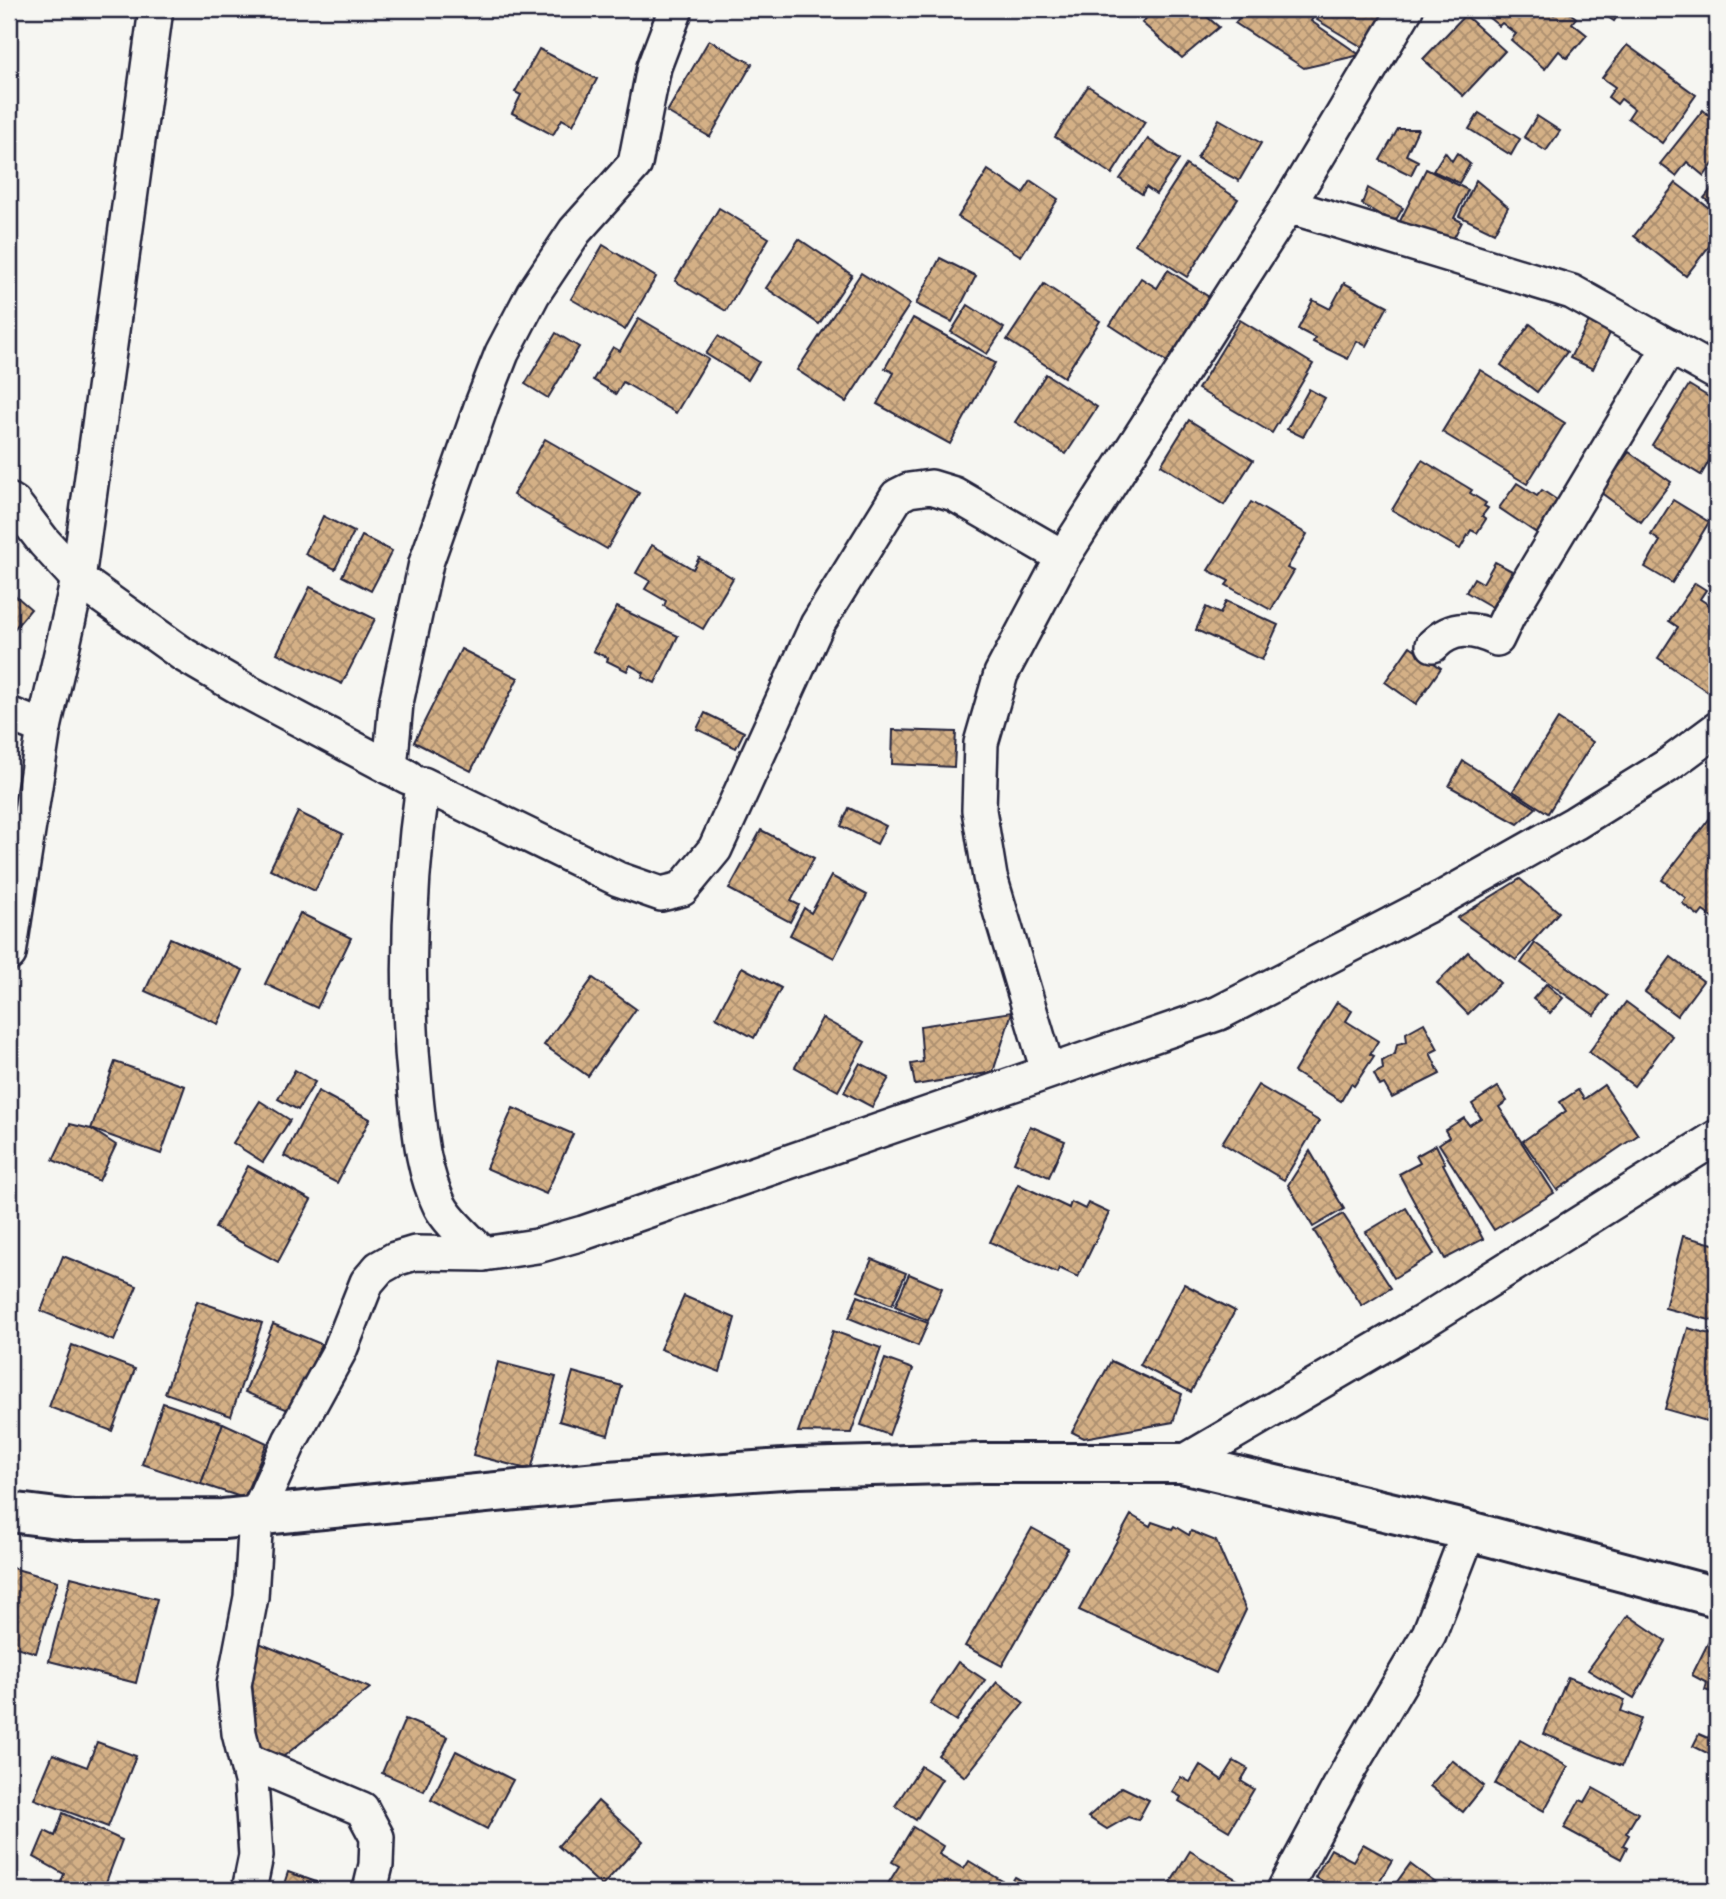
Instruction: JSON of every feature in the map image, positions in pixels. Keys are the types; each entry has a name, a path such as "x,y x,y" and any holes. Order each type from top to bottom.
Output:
{"street":[{"path":"9,954 44,728 78,579 156,9"},
{"path":"390,768 396,703 426,562 482,404 502,353 533,294 575,231 635,164 654,67 676,9"},
{"path":"1048,1071 990,877 979,810 981,743 1001,674 1063,557 1288,206 1406,9"},
{"path":"1288,206 1572,292 1717,373"},
{"path":"1433,645 1444,634 1477,630 1497,639 1508,616 1670,346"},
{"path":"9,500 15,503 44,542 78,579 184,655 390,768 618,878 661,894 682,889 715,849 817,625 897,496 909,490 931,487 954,494 1063,557"},
{"path":"9,714 44,728"},
{"path":"249,1890 256,1856 251,1781 239,1733 234,1685 251,1597 256,1516 290,1441 340,1350 367,1282 379,1268 395,1259 415,1253 482,1254 537,1246 583,1233 1219,1013 1503,864 1667,766 1717,729"},
{"path":"424,784 410,897 410,1006 421,1147 429,1178 442,1208 482,1254"},
{"path":"1182,1464 1421,1323 1717,1136"},
{"path":"9,1512 74,1520 223,1519 608,1481 797,1468 983,1463 1182,1464 1469,1531 1717,1597"},
{"path":"1284,1890 1350,1767 1429,1634 1469,1531"},
{"path":"246,1760 362,1809 377,1837 376,1865 370,1890"}],"building":[{"path":"1154,9 1198,9 1219,27 1182,58 1142,23"},
{"path":"1246,9 1319,9 1311,21 1360,55 1304,68 1235,23"},
{"path":"1324,9 1399,9 1372,53 1317,20"},
{"path":"1478,9 1547,9 1554,15 1559,9 1565,9 1576,18 1572,23 1587,35 1567,58 1559,51 1545,69 1511,40 1516,34 1502,23 1499,26"},
{"path":"1596,9 1622,9 1614,21"},
{"path":"1465,15 1505,51 1463,96 1423,59"},
{"path":"709,40 752,64 710,137 667,112"},
{"path":"1627,45 1696,95 1662,143 1628,118 1634,109 1621,99 1617,104 1608,97 1615,87 1602,78"},
{"path":"539,49 597,79 573,125 562,119 553,135 512,113 521,95 515,92"},
{"path":"1088,86 1145,122 1112,174 1055,137"},
{"path":"1703,110 1717,122 1717,159 1704,176 1687,162 1676,176 1660,164"},
{"path":"1479,113 1520,139 1511,155 1469,129"},
{"path":"1537,116 1560,131 1546,151 1524,137"},
{"path":"1219,119 1261,143 1239,181 1197,158"},
{"path":"1398,129 1418,129 1406,155 1418,161 1411,175 1380,160"},
{"path":"1148,139 1179,160 1156,194 1146,187 1142,194 1120,179"},
{"path":"1445,152 1452,161 1457,153 1470,164 1459,183 1433,171"},
{"path":"1186,165 1238,199 1187,277 1135,244"},
{"path":"1426,169 1468,190 1454,218 1462,222 1449,247 1399,223"},
{"path":"988,170 1023,193 1031,181 1058,199 1021,256 958,217"},
{"path":"1476,180 1508,207 1494,233 1459,216"},
{"path":"1717,182 1717,208 1704,198"},
{"path":"1676,183 1717,214 1717,236 1686,276 1634,236"},
{"path":"1368,188 1403,208 1394,223 1362,204"},
{"path":"719,208 769,238 726,311 675,281"},
{"path":"799,239 852,275 819,324 766,288"},
{"path":"603,245 656,277 625,330 571,299"},
{"path":"940,258 976,276 952,322 916,304"},
{"path":"1168,270 1209,297 1167,362 1110,325 1141,278 1157,288"},
{"path":"861,273 910,304 846,402 797,370"},
{"path":"1344,283 1388,306 1366,346 1357,341 1348,359 1313,342 1315,338 1298,329 1313,300 1330,309"},
{"path":"1044,284 1100,321 1064,377 1007,340"},
{"path":"968,305 1004,328 987,354 951,332"},
{"path":"639,318 708,359 676,413 623,382 616,394 593,380 613,347 620,351"},
{"path":"913,318 995,363 950,444 877,404 894,373 885,368"},
{"path":"1590,319 1612,329 1593,369 1570,358"},
{"path":"1240,320 1313,364 1272,433 1198,389"},
{"path":"1530,324 1567,352 1537,392 1501,365"},
{"path":"556,333 579,347 548,398 525,384"},
{"path":"718,336 759,362 748,380 706,354"},
{"path":"1480,370 1565,423 1527,484 1442,432"},
{"path":"1046,374 1097,407 1066,454 1015,422"},
{"path":"1689,385 1717,402 1717,455 1714,453 1701,475 1652,445"},
{"path":"1309,389 1325,398 1303,437 1287,429"},
{"path":"1189,420 1253,460 1224,505 1161,465"},
{"path":"545,439 639,493 607,549 513,495"},
{"path":"1629,452 1671,482 1641,522 1600,492"},
{"path":"1422,460 1472,490 1470,493 1486,503 1484,506 1488,508 1482,516 1486,519 1477,533 1471,530 1460,549 1392,510"},
{"path":"1517,483 1537,496 1542,490 1563,504 1541,536 1499,508"},
{"path":"1673,500 1709,522 1672,583 1645,567 1660,541 1651,535"},
{"path":"1251,502 1307,534 1287,568 1294,571 1271,610 1226,585 1229,581 1208,570"},
{"path":"323,516 354,532 335,569 305,554"},
{"path":"362,536 392,551 371,591 342,576"},
{"path":"652,545 693,569 699,558 733,578 703,629 664,606 666,601 645,589 650,581 636,573"},
{"path":"1495,562 1512,571 1492,607 1466,592 1474,578 1483,583"},
{"path":"1695,583 1706,590 1700,599 1717,610 1717,682 1710,693 1658,658 1678,627 1669,621"},
{"path":"310,587 375,619 342,684 277,653"},
{"path":"9,590 31,609 9,635"},
{"path":"1226,601 1278,625 1262,660 1196,630 1206,607 1220,614"},
{"path":"617,607 678,636 655,683 642,677 644,673 630,665 627,671 593,651"},
{"path":"1410,646 1441,668 1416,704 1385,682"},
{"path":"461,649 518,678 471,771 414,742"},
{"path":"705,713 744,732 736,748 697,729"},
{"path":"1558,719 1593,742 1548,813 1513,791"},
{"path":"893,730 956,732 954,767 892,764"},
{"path":"1463,761 1536,808 1518,824 1449,786"},
{"path":"849,808 886,826 877,844 841,826"},
{"path":"298,812 343,834 315,891 270,869"},
{"path":"1710,818 1717,824 1717,921 1703,911 1699,916 1682,903 1686,898 1662,880"},
{"path":"761,830 814,858 791,901 799,905 790,922 729,889"},
{"path":"831,876 867,895 834,958 790,935 804,908 811,913"},
{"path":"1520,879 1559,912 1516,960 1457,918"},
{"path":"300,913 351,938 317,1008 265,984"},
{"path":"170,938 243,970 218,1024 145,991"},
{"path":"1535,943 1608,996 1594,1015 1521,963"},
{"path":"1468,952 1500,983 1468,1014 1437,983"},
{"path":"1671,957 1703,981 1677,1016 1645,992"},
{"path":"742,967 781,988 754,1038 716,1017"},
{"path":"593,978 636,1009 588,1076 544,1045"},
{"path":"1546,984 1563,998 1550,1013 1533,999"},
{"path":"1337,1002 1352,1011 1346,1021 1378,1041 1370,1054 1374,1056 1341,1101 1294,1072"},
{"path":"1626,1002 1672,1036 1634,1086 1589,1052"},
{"path":"1012,1012 993,1072 915,1085 911,1064 923,1062 920,1026"},
{"path":"822,1018 865,1042 838,1091 795,1067"},
{"path":"1424,1023 1438,1049 1430,1053 1440,1074 1392,1098 1384,1084 1380,1086 1374,1074 1383,1069 1382,1061 1395,1054 1397,1044 1407,1042 1406,1033"},
{"path":"115,1062 185,1086 161,1154 91,1129"},
{"path":"860,1063 889,1078 872,1107 844,1092"},
{"path":"295,1070 315,1082 298,1110 278,1099"},
{"path":"1258,1085 1319,1121 1284,1180 1222,1143"},
{"path":"1604,1085 1638,1135 1557,1190 1523,1141 1566,1111 1560,1102 1578,1090 1584,1099"},
{"path":"1498,1087 1507,1101 1499,1107 1554,1193 1494,1230 1439,1144 1449,1137 1445,1130 1464,1118 1469,1125 1481,1118 1472,1104"},
{"path":"318,1091 370,1119 337,1183 284,1156"},
{"path":"260,1101 290,1120 263,1162 233,1143"},
{"path":"513,1108 573,1134 546,1194 486,1168"},
{"path":"70,1124 91,1129 116,1145 99,1181 53,1160"},
{"path":"1030,1126 1065,1141 1049,1177 1014,1162"},
{"path":"1436,1145 1445,1163 1443,1164 1483,1239 1445,1259 1399,1174 1420,1163 1416,1156"},
{"path":"1310,1151 1344,1209 1313,1227 1288,1185"},
{"path":"248,1166 311,1200 278,1262 215,1228"},
{"path":"1018,1184 1069,1208 1071,1202 1085,1209 1088,1203 1109,1213 1078,1277 1059,1268 1057,1273 990,1242"},
{"path":"1406,1208 1434,1254 1394,1278 1366,1232"},
{"path":"1343,1214 1391,1288 1362,1306 1314,1231"},
{"path":"1683,1236 1717,1245 1717,1322 1665,1308"},
{"path":"63,1256 137,1286 114,1341 41,1311"},
{"path":"872,1259 906,1273 892,1305 858,1291"},
{"path":"909,1274 942,1288 928,1321 895,1306"},
{"path":"1184,1284 1235,1311 1191,1392 1140,1365"},
{"path":"684,1296 735,1318 720,1372 660,1349"},
{"path":"858,1296 928,1323 918,1346 849,1318"},
{"path":"197,1301 262,1323 231,1416 165,1393"},
{"path":"273,1324 321,1344 293,1412 245,1392"},
{"path":"1688,1328 1717,1336 1717,1424 1665,1409"},
{"path":"833,1331 881,1348 851,1433 798,1432"},
{"path":"72,1345 135,1369 112,1431 49,1407"},
{"path":"885,1359 913,1369 889,1435 861,1425"},
{"path":"1111,1361 1182,1394 1173,1422 1084,1438 1072,1432"},
{"path":"498,1362 556,1377 531,1470 473,1455"},
{"path":"573,1372 622,1386 608,1435 559,1421"},
{"path":"163,1403 223,1423 201,1484 142,1464"},
{"path":"223,1423 267,1443 244,1498 201,1484"},
{"path":"1131,1515 1150,1526 1152,1522 1172,1529 1174,1526 1189,1535 1191,1531 1216,1541 1246,1610 1216,1673 1079,1610"},
{"path":"1032,1528 1068,1548 1002,1666 965,1646"},
{"path":"9,1567 58,1581 36,1653 9,1645"},
{"path":"71,1577 157,1599 136,1683 49,1661"},
{"path":"1628,1615 1666,1641 1634,1698 1588,1670"},
{"path":"1712,1635 1717,1637 1717,1694 1705,1690 1707,1683 1692,1675"},
{"path":"249,1639 370,1688 284,1756 257,1751"},
{"path":"958,1662 985,1680 956,1721 930,1704"},
{"path":"1568,1677 1625,1700 1621,1711 1641,1719 1622,1766 1544,1734"},
{"path":"997,1682 1024,1703 965,1777 938,1755"},
{"path":"405,1719 448,1737 424,1791 382,1773"},
{"path":"1717,1721 1717,1758 1693,1746 1699,1734 1708,1738"},
{"path":"1520,1740 1568,1767 1544,1811 1495,1784"},
{"path":"97,1742 136,1756 108,1827 34,1799 53,1754 87,1767"},
{"path":"456,1751 513,1780 487,1829 431,1800"},
{"path":"1452,1760 1484,1786 1463,1812 1430,1786"},
{"path":"1234,1761 1248,1769 1241,1781 1254,1789 1229,1831 1179,1801 1181,1797 1172,1792 1181,1777 1190,1782 1200,1765 1222,1780"},
{"path":"921,1766 942,1779 916,1820 895,1806"},
{"path":"1122,1787 1149,1800 1138,1820 1128,1817 1107,1829 1088,1817"},
{"path":"1593,1788 1638,1813 1626,1833 1629,1835 1623,1845 1627,1847 1621,1859 1564,1828 1580,1800 1585,1802"},
{"path":"598,1801 643,1841 602,1886 558,1846"},
{"path":"63,1813 122,1840 103,1890 58,1890 64,1874 34,1857 45,1831 55,1836"},
{"path":"913,1827 943,1846 939,1854 964,1869 969,1861 1004,1882 998,1890 884,1890 899,1866 892,1862"},
{"path":"1363,1844 1392,1860 1374,1890 1339,1890 1315,1877 1331,1849 1353,1861"},
{"path":"1190,1851 1254,1890 1166,1890"},
{"path":"1410,1864 1445,1890 1391,1890"},
{"path":"288,1872 339,1890 282,1890"},
{"path":"1015,1877 1035,1888 1034,1890 1007,1890"}]}
